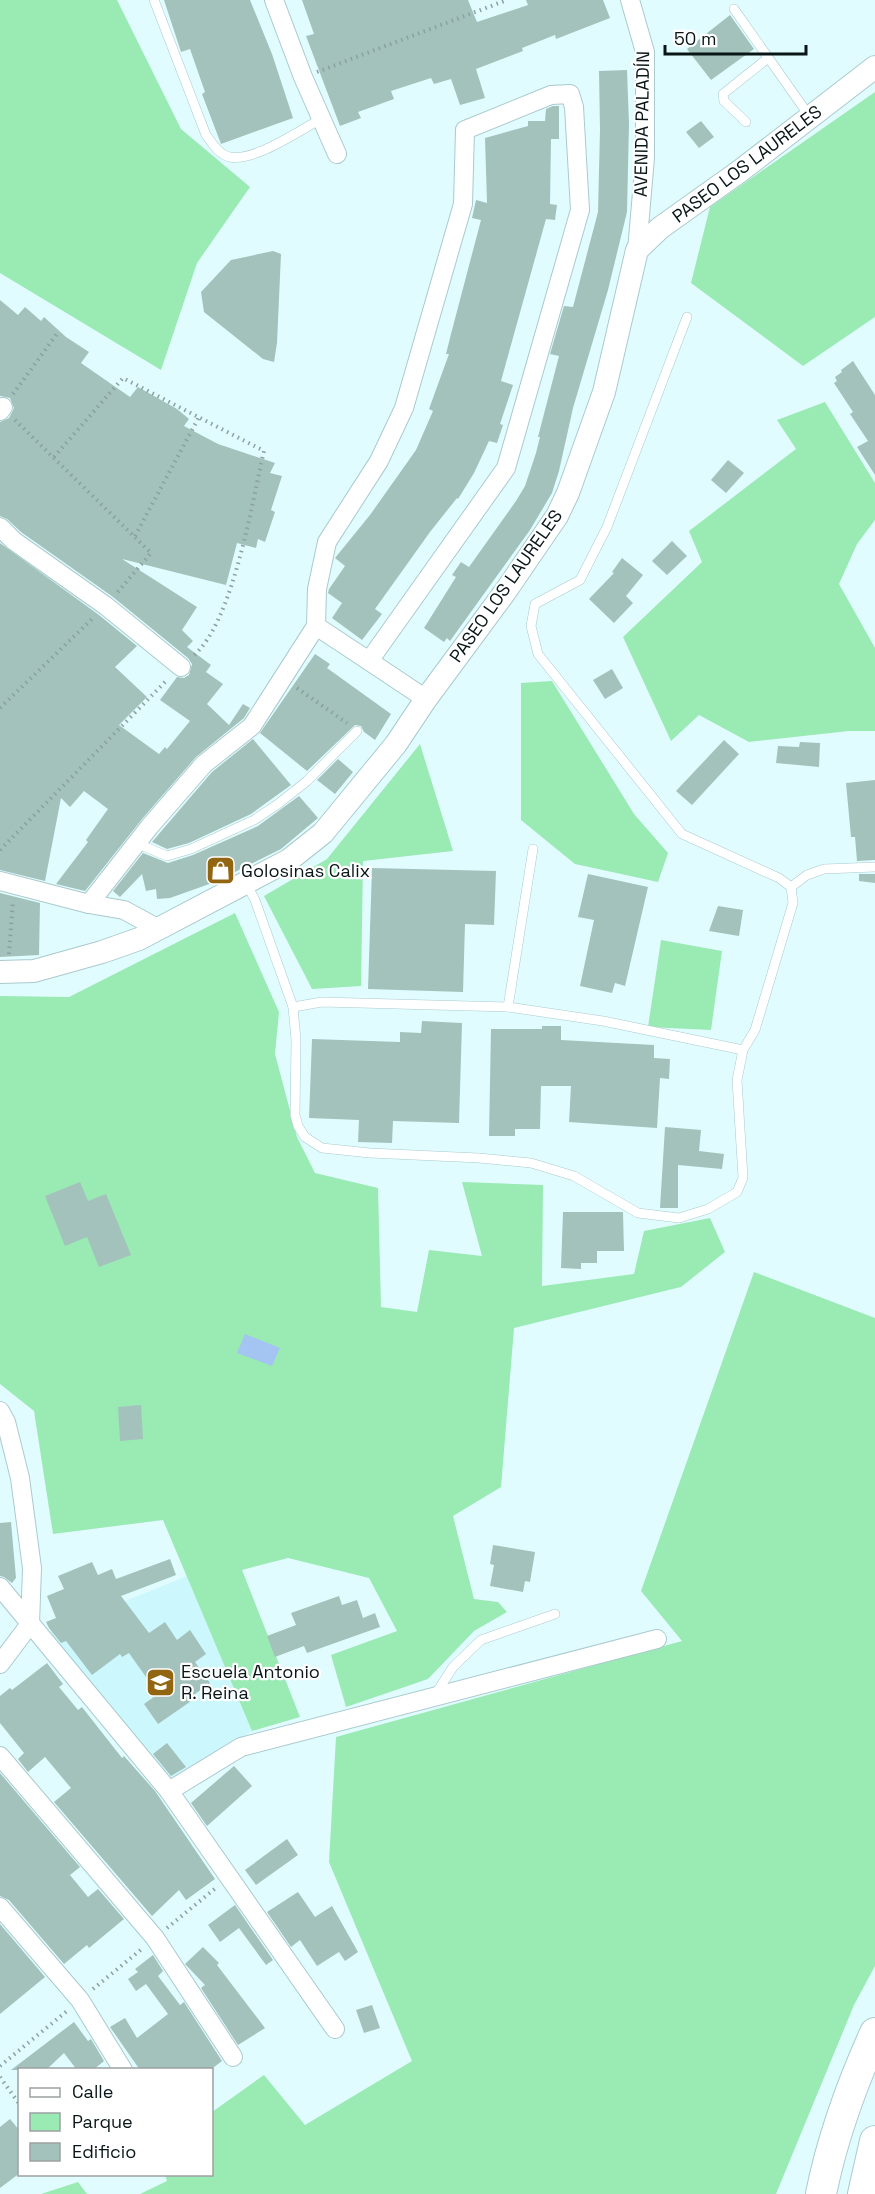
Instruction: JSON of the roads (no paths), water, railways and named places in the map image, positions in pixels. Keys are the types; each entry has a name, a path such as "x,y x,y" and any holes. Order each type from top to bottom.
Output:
{"highway":[{"path":"821,2194 844,2114 862,2061 875,2033"},
{"path":"863,2194 875,2141"}],"street":[{"path":"274,0 303,77 337,154"},
{"name":"AVENIDA PALADÍN","path":"630,0 645,52 645,158 637,250"},
{"name":"PASEO LOS LAURELES","path":"4,972 33,971 83,958 139,939 290,860 323,833 396,744 557,516 568,493 604,392 637,250 660,228 740,171 875,68"},
{"path":"89,904 136,843 204,764 252,726 316,626 317,589 327,542 379,461 404,408 463,204 465,130 551,95 570,94 574,107 580,210 506,468 369,661"},
{"path":"0,527 14,541 106,606 181,666"},
{"path":"316,626 426,699"},
{"path":"7,883 89,904 124,910 159,929"},
{"path":"0,1411 6,1422 20,1478 32,1568 30,1624 0,1664"},
{"path":"0,1587 170,1791 335,2029"},
{"path":"170,1791 241,1747 657,1639"},
{"path":"0,1756 155,1938 233,2057"},
{"path":"0,1907 80,2001 122,2068"}],"lane":[{"path":"154,0 206,135 216,149 229,158 252,156 321,119"},
{"path":"734,9 810,117"},
{"path":"746,122 724,100 723,94 768,58"},
{"path":"246,883 255,900 293,1007 298,1126 305,1137 322,1148 531,1163 574,1176 638,1213 679,1218 708,1209 737,1192 743,1178 737,1080 743,1050 755,1030 793,903 791,887 779,878 682,834 538,654 531,626 535,604 580,580 607,527 687,317"},
{"path":"136,843 167,856 191,849 254,820 307,781 357,730"},
{"path":"508,1007 532,849"},
{"path":"791,887 807,875 824,869 875,867"},
{"path":"293,1007 322,1002 508,1007 603,1021 743,1050"},
{"path":"435,1695 453,1667 481,1640 555,1614"}],"water":[{"path":"245,1334 280,1348 272,1366 237,1353"}],"place":[{"name":"Golosinas Calix","path":"220,871"},
{"name":"Escuela Antonio R. Reina","path":"160,1682"}]}
